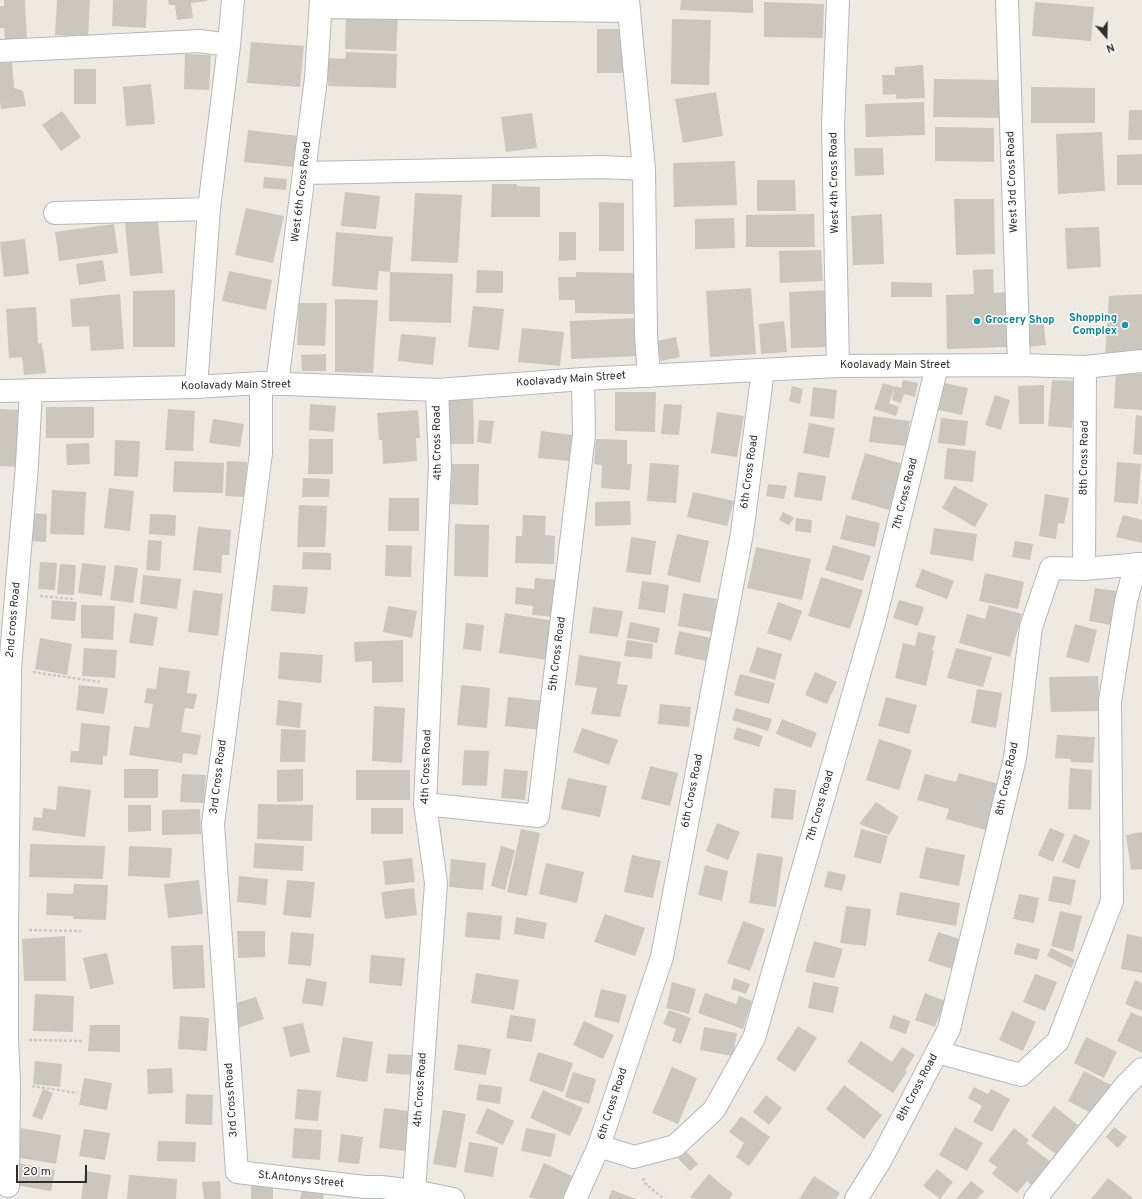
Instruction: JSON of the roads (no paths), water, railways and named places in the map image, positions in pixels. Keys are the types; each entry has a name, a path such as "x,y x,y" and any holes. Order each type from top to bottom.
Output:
{"street":[{"path":"196,387 208,210 229,45 233,0"},
{"name":"West 4th Cross Road","path":"838,0 833,125 838,366"},
{"name":"West 3rd Cross Road","path":"1007,0 1018,365"},
{"path":"321,3 628,6 644,169 646,336 649,376"},
{"name":"West 6th Cross Road","path":"269,383 305,173 316,78 321,3"},
{"path":"0,51 200,42 229,45"},
{"path":"305,173 594,168 644,169"},
{"path":"55,214 208,210"},
{"name":"Koolavady Main Street","path":"0,391 196,387 269,383 437,390 582,379 838,366 1018,365 1085,367 1142,361"},
{"name":"7th Cross Road","path":"599,1146 634,1158 675,1146 714,1110 754,1038 875,619 937,366"},
{"name":"8th Cross Road","path":"856,1199 880,1161 949,1029 1015,758 1031,627 1051,568 1084,569 1085,367"},
{"name":"6th Cross Road","path":"575,1199 599,1146 662,957 742,533 763,370"},
{"name":"5th Cross Road","path":"425,804 538,816 584,435 582,379"},
{"name":"3rd Cross Road","path":"237,1172 213,824 269,383"},
{"name":"2nd cross Road","path":"8,1186 9,1082 7,1040 7,930 10,668 27,465 31,390"},
{"name":"4th Cross Road","path":"414,1191 436,883 425,804 440,464 437,390"},
{"path":"937,1052 1021,1075 1058,1041 1112,901 1110,700 1126,601 1139,564 1084,569"},
{"path":"1035,1199 1125,1086 1142,1069"},
{"name":"St.Antonys Street","path":"237,1172 364,1193 381,1187 414,1191 453,1199"}],"place":[{"name":"Grocery Shop","path":"977,321"},
{"name":"Shopping Complex","path":"1125,325"}]}
